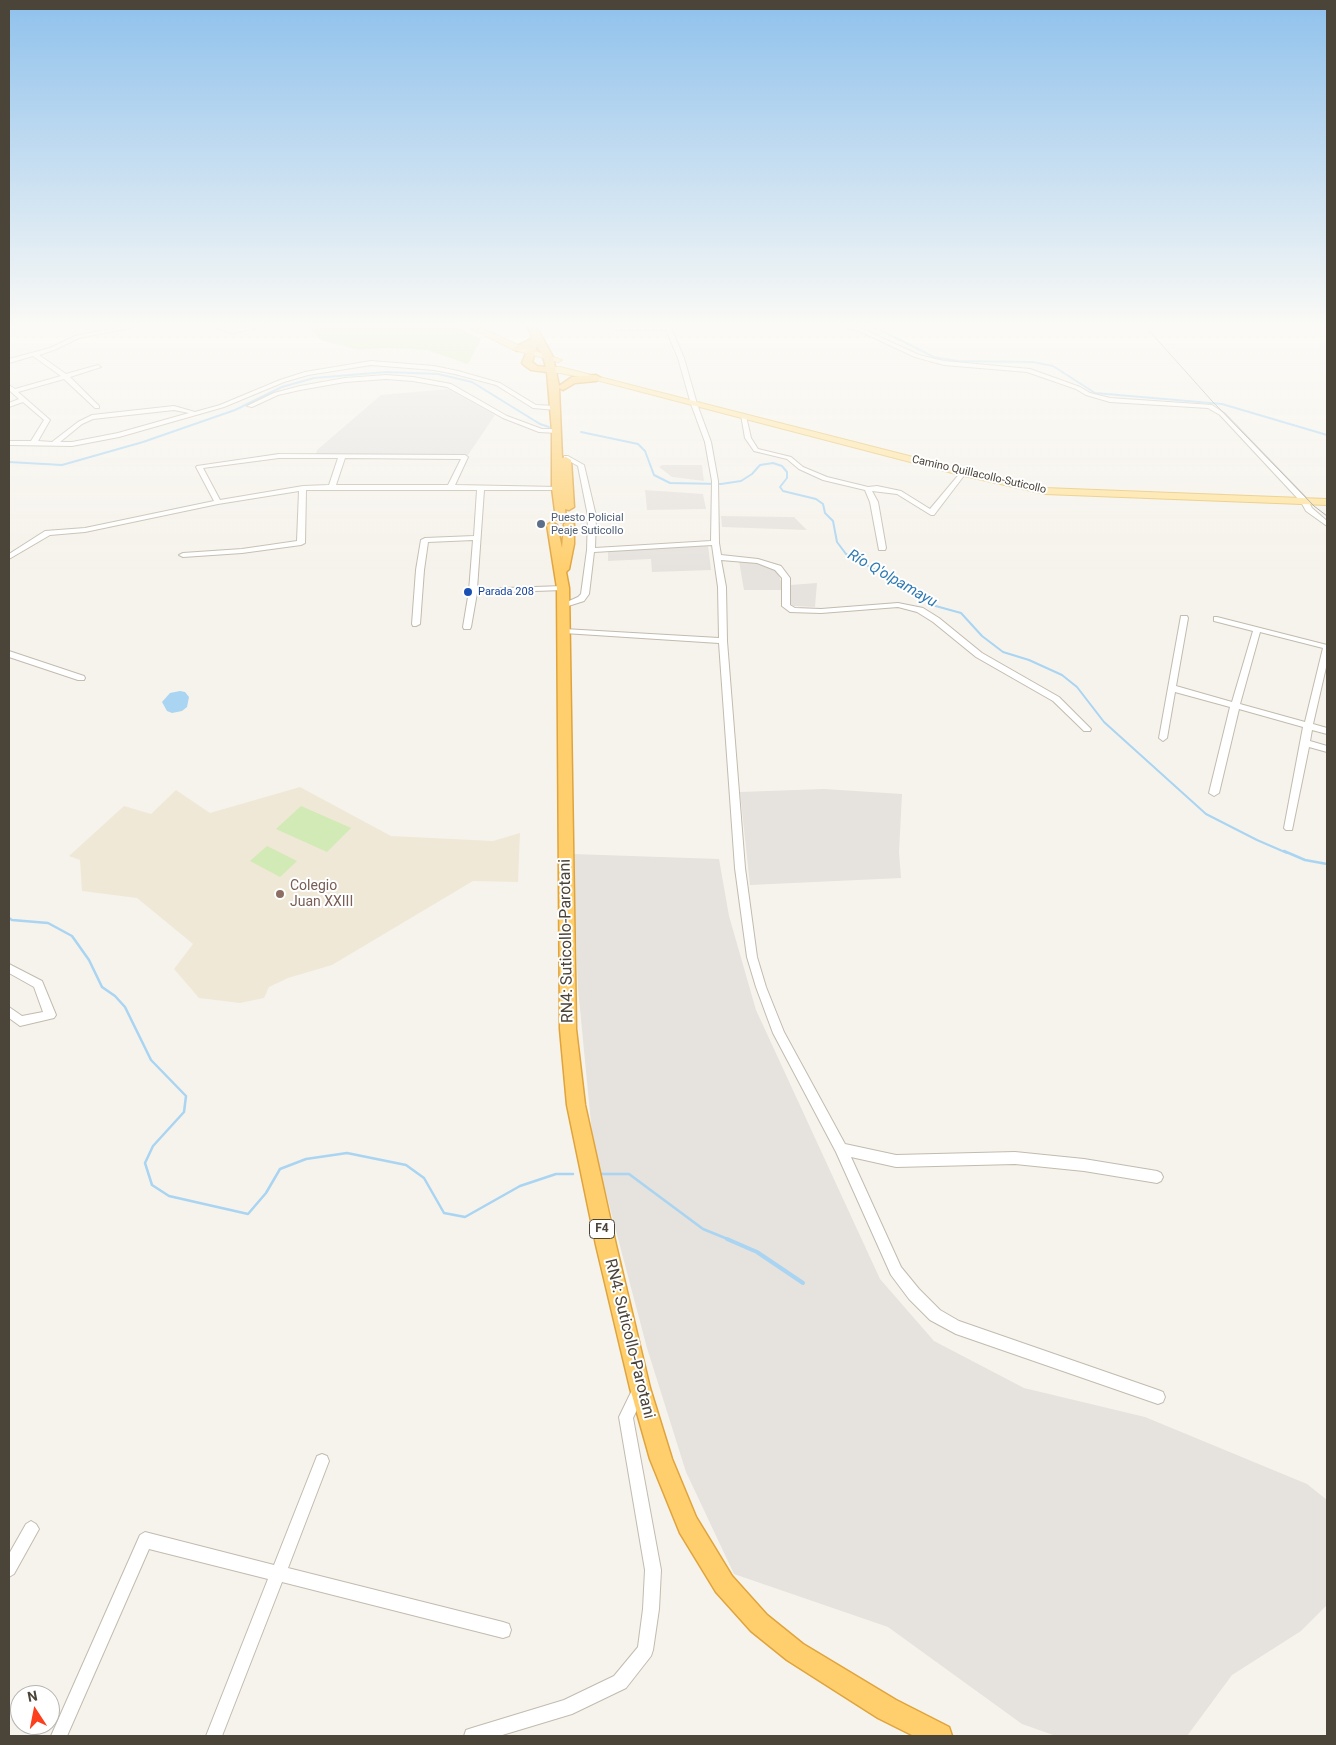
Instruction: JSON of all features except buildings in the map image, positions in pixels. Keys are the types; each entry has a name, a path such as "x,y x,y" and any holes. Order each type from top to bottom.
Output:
{"highway":[{"name":"F4","path":"561,407 566,457 561,521"},
{"name":"F4","path":"556,408 557,488 553,500 561,521"},
{"name":"RN4: Suticollo-Parotani","path":"561,521 555,547 560,562 564,631 568,1029 576,1104 606,1245 640,1388 661,1459 688,1525 724,1584 759,1623 795,1652 887,1710 940,1736"},
{"name":"RN4: Suticollo-Parotani","path":"561,521 568,544 562,590"}],"main road":[{"name":"Camino Quillacollo-Suticollo","path":"708,407 963,473 1045,491 1327,502"}],"street":[{"path":"33,407 47,420 33,444"},
{"path":"9,443 72,444 119,435 213,407"},
{"path":"487,407 505,418 541,431 557,431"},
{"path":"544,407 556,408"},
{"path":"695,407 708,442 716,485 715,542 722,587 723,640 740,868 752,957 761,987 779,1033 841,1149 896,1271 914,1294 935,1315 956,1327 1158,1398"},
{"path":"1212,407 1222,414 1304,501 1309,509 1327,524"},
{"path":"53,444 80,423 92,417 174,408 195,413"},
{"path":"743,416 748,438 756,450 789,458 801,468 825,479 868,489 877,488 899,492 931,513 963,473"},
{"path":"218,502 199,467 279,456 465,457 450,488"},
{"path":"332,487 342,456"},
{"path":"473,592 562,590 581,599 586,594 591,550 592,516 581,466 566,457"},
{"path":"9,558 48,533 85,530 218,502 303,488 557,488"},
{"path":"184,555 242,551 301,543 303,488"},
{"path":"466,628 473,592 481,488"},
{"path":"868,489 874,502 882,548"},
{"path":"416,624 420,570 425,540 478,538"},
{"path":"591,550 715,542"},
{"path":"717,557 758,561 778,568 786,578 786,606 793,610 821,611 898,605 920,610 936,620 979,655 1056,699 1087,729"},
{"path":"1163,738 1184,618"},
{"path":"1217,619 1327,647 1308,726 1290,828"},
{"path":"1214,793 1235,706 1257,629"},
{"path":"564,631 723,640"},
{"path":"9,654 81,678"},
{"path":"1172,688 1327,731"},
{"path":"1305,743 1327,749"},
{"path":"9,968 38,984 50,1016 20,1021 9,1012"},
{"path":"841,1149 896,1160 1015,1158 1084,1165 1157,1177"},
{"path":"472,1736 566,1708 620,1682 645,1650 651,1609 653,1570 626,1417 640,1388"},
{"path":"214,1736 322,1461"},
{"path":"9,1569 31,1529"},
{"path":"59,1736 145,1540 503,1630"}],"shaded area":[{"path":"367,407 481,407 495,415 468,455 316,454 317,450"},
{"path":"662,465 702,465 704,481 672,477 659,467"},
{"path":"645,490 703,494 706,509 647,510"},
{"path":"721,516 794,517 807,530 722,527"},
{"path":"708,545 711,570 652,572 651,559 608,561 608,551"},
{"path":"739,561 763,565 776,571 783,590 744,590"},
{"path":"817,583 815,607 794,606 790,604 791,585"},
{"name":"Colegio Juan XXIII","path":"300,787 391,836 493,841 520,833 518,882 473,881 332,965 288,978 269,987 264,998 240,1003 199,998 174,969 193,944 137,898 82,891 80,860 69,856 124,806 151,814 176,790 210,813"},
{"path":"824,789 902,794 899,852 901,878 750,885 740,792"},
{"path":"573,854 719,859 729,916 756,1010 880,1279 934,1341 1024,1388 1145,1417 1307,1484 1327,1500 1327,1605 1301,1631 1232,1675 1187,1736 1056,1736 1022,1724 888,1627 734,1574 686,1472 647,1348 593,1144 578,988"}],"green space":[{"path":"301,806 351,828 327,852 276,829"},
{"path":"267,846 297,861 280,877 250,861"}],"water":[{"path":"185,692 189,697 187,707 182,711 172,713 167,711 162,702 170,693"}],"waterway":[{"name":"Río Q'olpamayu","path":"9,462 62,465 143,442 240,407"},
{"name":"Río Q'olpamayu","path":"513,407 540,424 549,427"},
{"path":"1234,407 1327,435"},
{"name":"Río Q'olpamayu","path":"581,432 638,444 645,451 654,475 670,483 721,484 741,481 752,474 760,465 773,463 782,466 787,472 787,478 780,487 783,491 816,499 823,504 825,513 833,521 837,542 846,554 900,583 932,605 961,613 982,636 1003,652 1029,660 1062,675 1077,687 1104,722 1206,814 1287,853"},
{"name":"Río Q'olpamayu","path":"1284,851 1305,860 1327,864"},
{"path":"9,918 12,920 48,923 72,936 89,960 102,987 115,996 125,1007 151,1060 186,1096 184,1112 153,1146 145,1163 152,1185 169,1196 248,1214 266,1193 280,1169 306,1159 347,1153 406,1165 424,1178 444,1213 465,1217 520,1186 556,1174 573,1174"},
{"path":"597,1174 629,1174 703,1229 730,1240"},
{"path":"727,1239 757,1252 803,1283"}],"tram line":[{"path":"1218,407 1314,506 1327,516"}],"place":[{"name":"Puesto Policial Peaje Suticollo","path":"541,524"},
{"name":"Parada 208","path":"468,592"},
{"name":"Colegio Juan XXIII","path":"280,894"}]}
